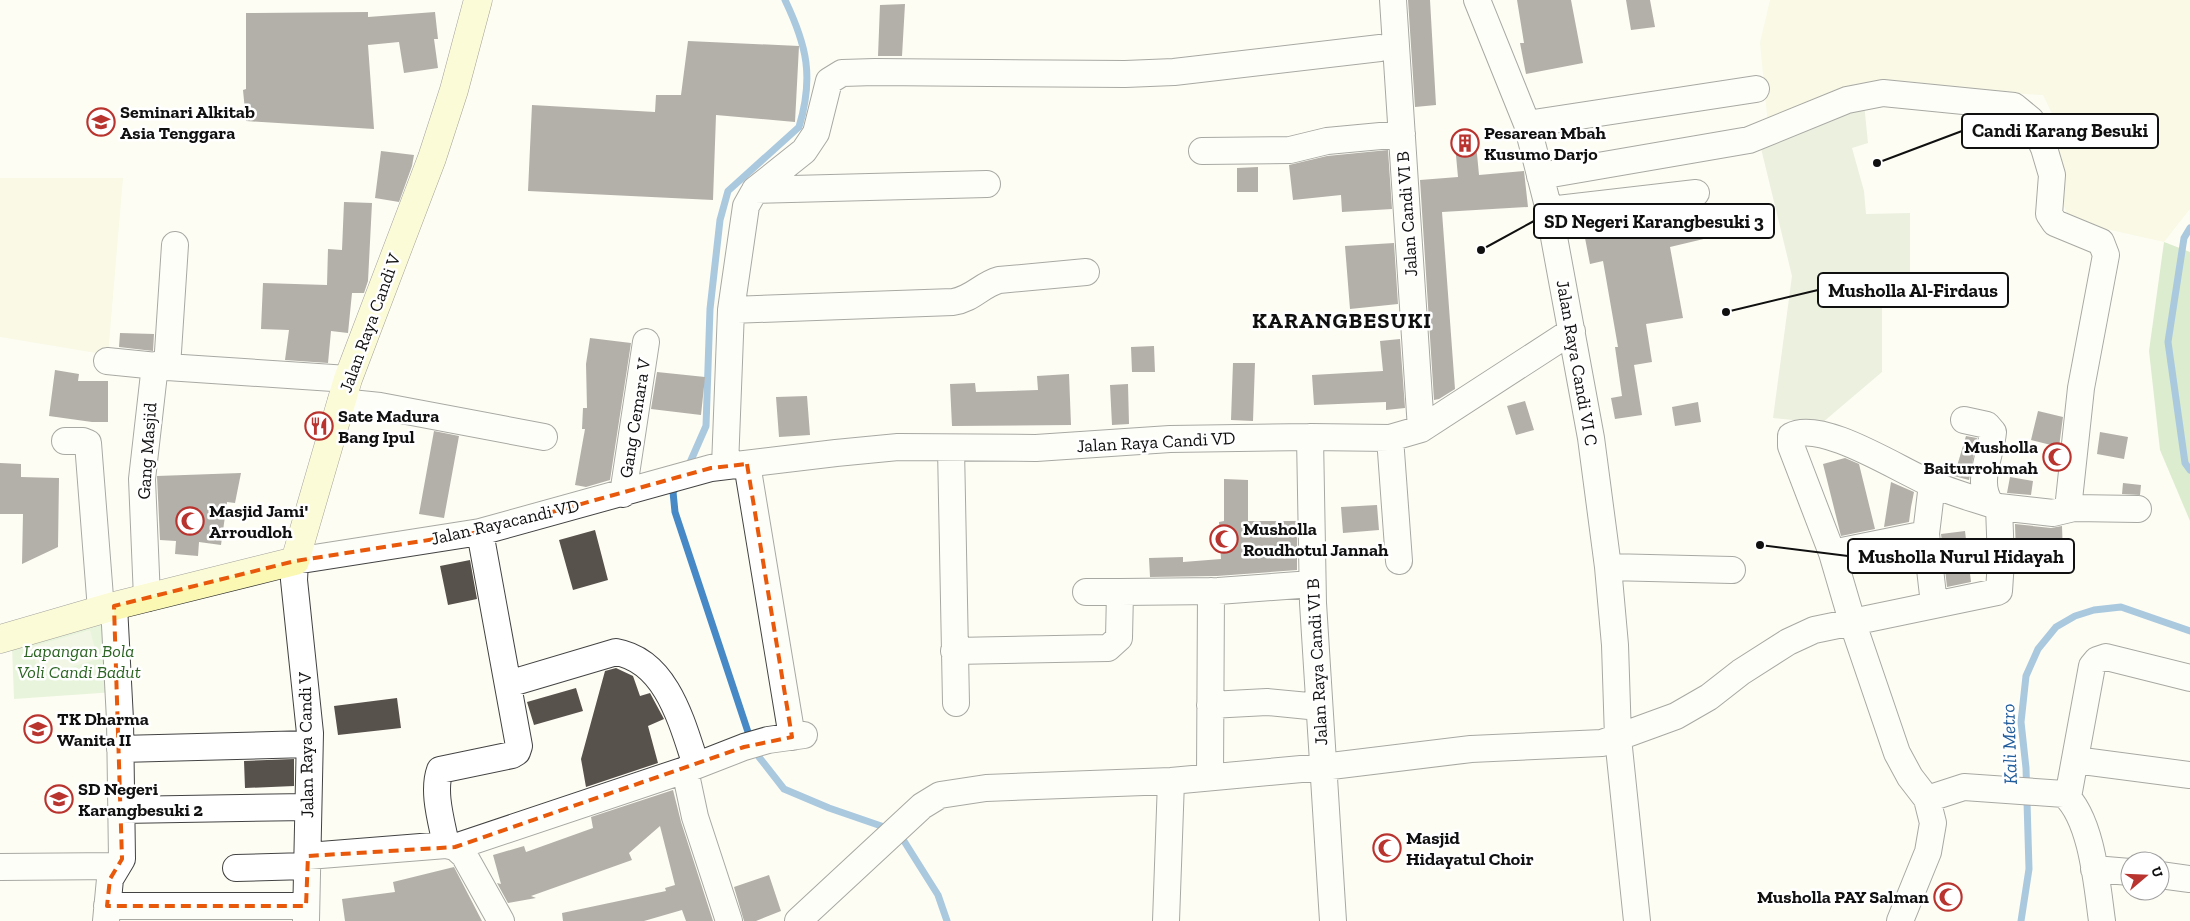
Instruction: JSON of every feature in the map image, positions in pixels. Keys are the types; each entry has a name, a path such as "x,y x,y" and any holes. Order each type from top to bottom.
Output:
{"street":[{"name":"Jalan Raya Candi V","path":"306,914 310,744 306,678 294,580 295,561 344,390 432,158 454,90 478,0"},
{"name":"Jalan Candi VI B","path":"1393,0 1421,429"},
{"name":"Jalan Raya Candi VI C","path":"1476,0 1527,124 1549,210 1591,438 1608,567 1615,645 1618,738 1637,921"},
{"path":"236,868 451,846 777,740 728,466 731,310 746,206 755,190 804,151 816,133 829,81 842,73 1135,74 1174,72 1380,48"},
{"path":"1527,124 1756,89"},
{"path":"1540,176 1749,140 1847,100 1883,93 2014,106 2031,120 2044,148 2052,175 2049,214 2055,223 2101,242 2106,255 2081,388 2068,509"},
{"path":"1202,151 1290,150 1327,141 1402,134"},
{"path":"755,190 987,184"},
{"path":"1549,210 1696,193"},
{"name":"Gang Masjid","path":"147,598 142,479 161,366 175,245"},
{"path":"731,310 953,302 973,296 988,283 999,280 1086,272"},
{"name":"Jalan Raya Candi VD","path":"728,466 898,447 1036,448 1170,439 1390,438 1421,429 1572,331"},
{"name":"Gang Cemara V","path":"623,494 646,342"},
{"path":"107,361 161,366 344,390 380,406 544,437"},
{"path":"798,921 922,806 940,794 986,788 1171,781 1323,767 1471,749 1602,743 1676,716 1709,697 1741,672 1788,642 1814,630 1999,591 2001,561 1995,505 1984,492 1983,479 1993,432 1992,428 1987,425 1964,420"},
{"path":"1900,921 1928,852 1933,823 1928,799 1910,777 1897,753 1852,621 1832,553 1798,468 1791,446 1791,436 1798,432 1809,432 1845,440 1900,470 1932,484 1995,505 2053,514 2068,509 2138,509"},
{"name":"Jalan Raya Candi VI B","path":"1310,437 1312,584 1333,921"},
{"path":"1390,438 1400,560"},
{"path":"65,441 83,441 88,444 107,608 120,749 122,859 110,879 107,914 306,914"},
{"path":"951,448 956,703"},
{"name":"Jalan Rayacandi VD","path":"295,561 480,532 728,466"},
{"path":"1932,484 1926,534 1934,604"},
{"path":"480,532 519,746 517,752 440,770 438,775 438,802 451,846 464,855 501,921"},
{"path":"1832,553 1926,534"},
{"path":"0,639 107,608 295,561"},
{"path":"1608,567 1732,570"},
{"path":"1086,592 1211,591 1312,584"},
{"path":"1210,777 1211,591"},
{"path":"954,652 1108,648 1119,638 1120,592"},
{"path":"508,684 616,652 628,654 657,677 669,693 691,768 695,817 729,921"},
{"path":"2102,921 2094,869 2081,820 2083,761 2092,666 2097,660 2106,657 2190,678"},
{"path":"1210,705 1268,702 1319,707"},
{"path":"120,749 310,744"},
{"path":"2063,794 2083,761"},
{"path":"2083,761 2190,775"},
{"path":"1166,921 1171,781"},
{"path":"1928,799 1964,786 1985,786 2063,794 2081,820"},
{"path":"121,810 308,807"},
{"path":"0,867 117,866"},
{"path":"2094,869 2120,871"},
{"path":"2170,876 2190,879"}],"highlighted area":[{"path":"747,464 792,737 744,747 455,847 308,856 306,906 107,906 110,879 122,859 114,606 295,561 480,532 711,468"}],"green space":[{"path":"1770,0 2190,0 2190,209 2164,242 2079,223 2067,213 2061,199 2058,126 2043,95 1889,87 1768,125 1760,43"},
{"path":"1864,103 1868,143 1852,148 1864,191 1866,214 1910,213 1910,301 1882,305 1882,372 1822,423 1773,418 1792,276 1759,140"},
{"path":"0,178 123,178 108,355 0,337"},
{"path":"2164,242 2190,252 2190,521 2160,450 2149,351"},
{"name":"Lapangan Bola Voli Candi Badut","path":"110,617 115,692 14,699 12,647"},
{"path":"90,630 98,659 40,676 31,647"}],"building":[{"path":"1408,0 1430,0 1436,105 1415,107"},
{"path":"1517,0 1571,0 1583,63 1526,74 1520,43 1524,43"},
{"path":"1626,0 1650,0 1655,27 1631,30"},
{"path":"905,4 902,56 878,56 880,5"},
{"path":"368,12 368,17 435,12 438,39 434,39 438,68 404,73 399,42 368,45 374,129 246,121 243,90 246,89 246,13"},
{"path":"688,41 799,46 795,122 716,115 713,200 528,191 532,105 655,112 656,95 681,95"},
{"path":"1475,133 1479,175 1524,171 1528,207 1442,212 1455,389 1434,400 1420,180 1458,177 1454,134"},
{"path":"1388,150 1392,209 1342,212 1341,195 1293,200 1289,165 1327,156"},
{"path":"381,151 414,155 399,202 375,198"},
{"path":"1258,167 1258,192 1237,192 1237,168"},
{"path":"344,202 372,203 368,281 364,293 352,293 348,333 331,331 328,363 285,360 289,330 261,329 263,283 327,285 328,249 342,250"},
{"path":"1726,204 1733,232 1670,247 1683,318 1646,324 1652,362 1634,365 1642,415 1615,419 1611,398 1622,396 1615,347 1618,347 1603,261 1590,264 1585,238 1669,223 1667,214 1688,209 1689,214"},
{"path":"1394,243 1398,304 1350,309 1345,246"},
{"path":"120,333 154,334 153,351 119,347"},
{"path":"590,338 631,343 610,480 586,487 575,485 585,429 582,429 583,408 587,408 586,364"},
{"path":"1400,339 1405,408 1386,410 1386,402 1314,405 1312,375 1383,371 1380,341"},
{"path":"1154,346 1155,372 1132,372 1131,347"},
{"path":"1233,363 1255,363 1253,421 1231,420"},
{"path":"55,370 79,374 78,381 108,381 108,422 92,422 49,416"},
{"path":"657,372 705,377 701,415 651,409"},
{"path":"1069,374 1071,425 952,426 950,384 975,383 976,392 1038,390 1037,376"},
{"path":"1128,384 1129,424 1112,425 1110,385"},
{"path":"807,396 810,435 779,437 776,397"},
{"path":"1525,401 1534,430 1516,435 1507,406"},
{"path":"1698,402 1701,422 1675,426 1672,407"},
{"path":"2038,411 2063,417 2059,447 2031,440"},
{"path":"434,431 459,436 444,518 419,514"},
{"path":"2100,432 2128,437 2124,459 2097,454"},
{"path":"1966,436 1977,438 1969,480 1954,476"},
{"path":"1845,458 1859,464 1875,529 1841,536 1823,464"},
{"path":"0,463 21,464 21,477 59,478 58,547 22,564 23,514 0,514"},
{"name":"Masjid Jami' Arroudloh","path":"241,473 235,503 227,502 221,545 199,542 198,556 175,554 176,541 160,540 157,476"},
{"path":"2010,477 2033,481 2031,495 2007,493"},
{"path":"1224,479 1248,480 1248,521 1297,521 1297,570 1217,576 1150,577 1149,558 1183,557 1183,562 1221,559 1219,522 1224,521"},
{"path":"1891,482 1914,492 1909,522 1884,527"},
{"path":"2123,483 2141,485 2140,495 2122,494"},
{"path":"1377,505 1379,530 1343,533 1341,507"},
{"path":"2015,524 2051,528 2062,526 2063,556 2016,556"},
{"path":"595,530 608,580 573,590 559,540"},
{"path":"1965,531 1971,582 1947,587 1941,534"},
{"path":"470,560 477,599 448,605 440,566"},
{"path":"616,668 633,676 640,696 650,693 664,719 648,726 658,763 586,787 581,759 605,671"},
{"path":"576,688 583,711 534,725 527,702"},
{"path":"397,698 401,728 338,735 334,706"},
{"path":"294,759 294,786 245,788 244,761"},
{"path":"673,790 681,822 713,921 686,921 682,910 644,921 563,921 562,913 666,891 665,888 675,885 660,826 629,853 632,860 531,896 536,898 508,903 497,883 501,884 493,855 524,846 526,852 593,828 591,817"},
{"path":"454,867 482,921 345,921 342,899 395,892 393,882"},
{"path":"769,875 781,911 756,921 744,921 734,887"}],"waterway":[{"path":"688,467 706,426 710,309 720,220 728,191 799,127 804,109 807,77 806,62 799,32 785,0"},
{"path":"2190,228 2184,238 2168,342 2185,463 2190,470"},
{"path":"678,485 673,492 675,512 748,732 759,757 784,789 829,808 890,829"},
{"name":"Kali Metro","path":"2021,921 2029,869 2026,768 2021,722 2026,676 2038,649 2056,627 2075,616 2094,610 2121,607 2190,631"},
{"path":"898,836 904,841 938,895 947,921"}],"place":[{"name":"Seminari Alkitab Asia Tenggara","path":"101,122"},
{"name":"Pesarean Mbah Kusumo Darjo","path":"1465,143"},
{"name":"Candi Karang Besuki","path":"1877,163"},
{"name":"SD Negeri Karangbesuki 3","path":"1481,250"},
{"name":"Musholla Al-Firdaus","path":"1726,312"},
{"name":"Sate Madura Bang Ipul","path":"319,426"},
{"name":"Musholla Baiturrohmah","path":"2057,457"},
{"name":"Masjid Jami' Arroudloh","path":"190,521"},
{"name":"Musholla Roudhotul Jannah","path":"1224,539"},
{"name":"Musholla Nurul Hidayah","path":"1760,545"},
{"name":"TK Dharma Wanita II","path":"38,729"},
{"name":"SD Negeri Karangbesuki 2","path":"59,799"},
{"name":"Masjid Hidayatul Choir","path":"1387,848"},
{"name":"Musholla PAY Salman","path":"1948,897"}],"district":[{"name":"KARANGBESUKI","path":"1342,320"}]}
